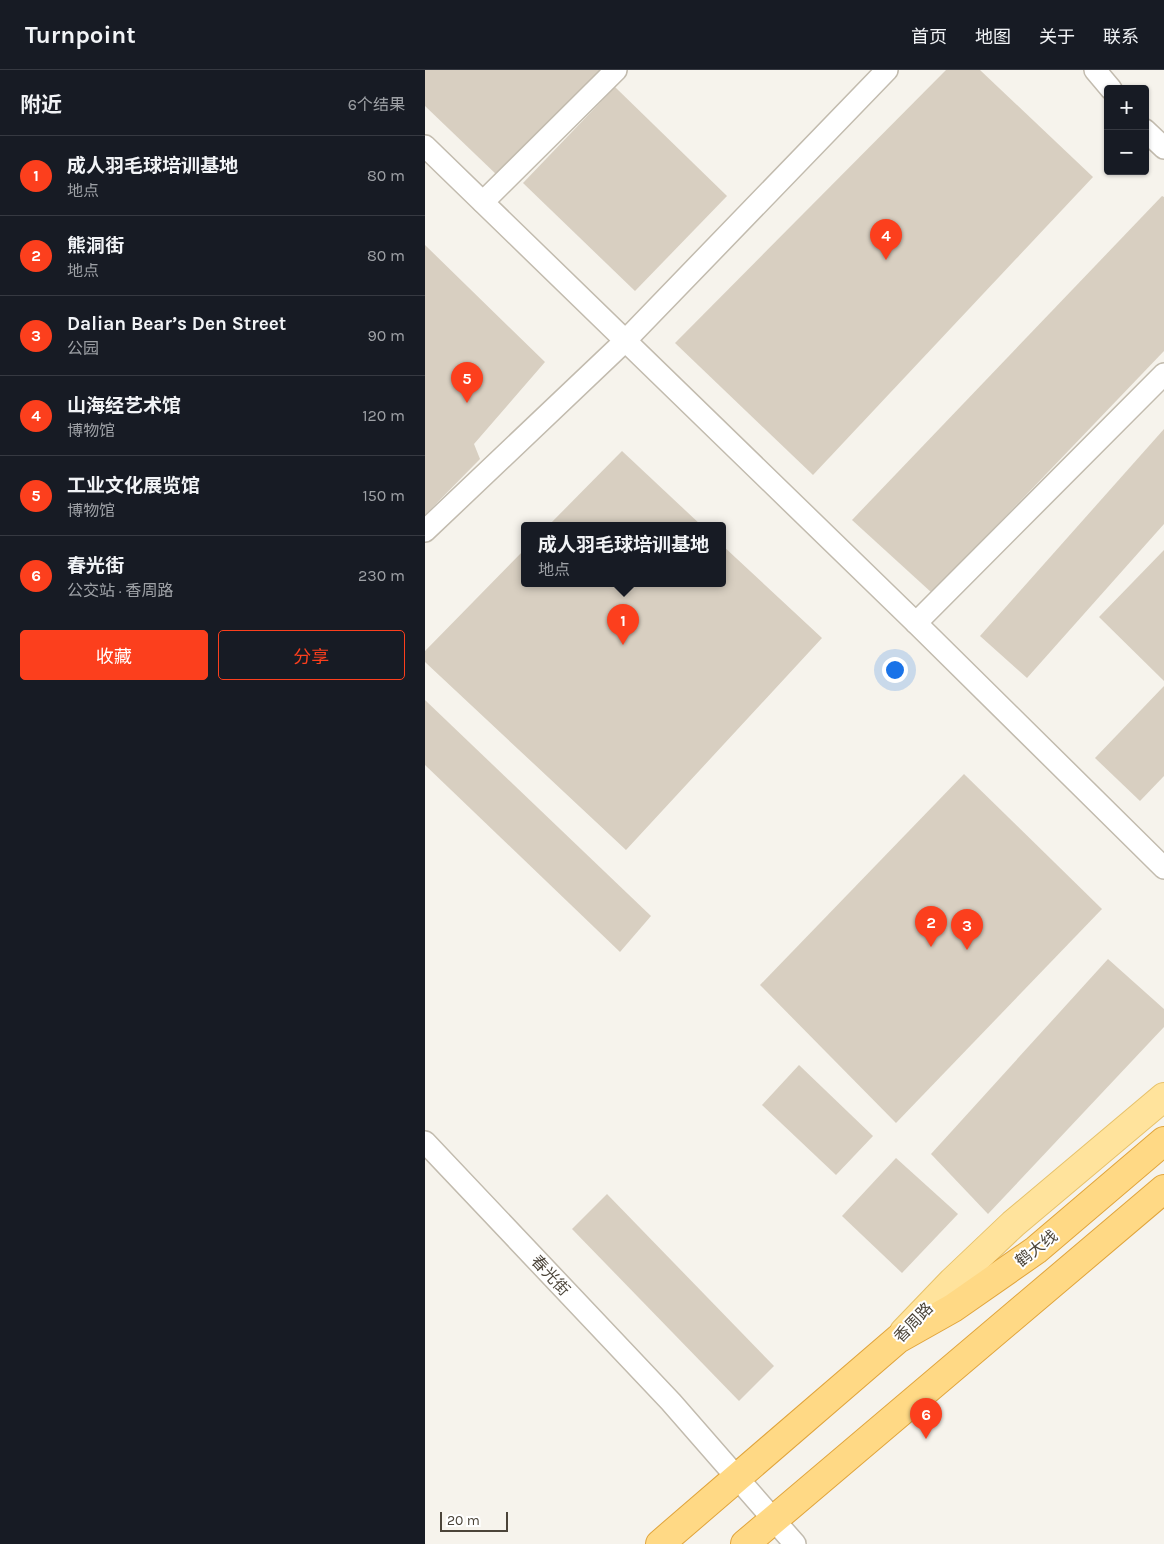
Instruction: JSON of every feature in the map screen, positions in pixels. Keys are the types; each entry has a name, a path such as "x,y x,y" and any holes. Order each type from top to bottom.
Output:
{"highway":[{"name":"鹤大线","path":"898,1339 953,1308 1036,1250 1164,1141"},
{"path":"745,1544 1164,1188"},
{"name":"香周路","path":"660,1544 898,1339"}],"main road":[{"name":"香周路","path":"898,1339 953,1281 1013,1224 1164,1097"}],"street":[{"path":"483,202 616,70"},
{"path":"425,532 625,341 887,70"},
{"path":"1095,70 1108,85"},
{"path":"1149,134 1164,148"},
{"path":"425,146 916,623 1164,868"},
{"path":"916,623 1164,374"},
{"name":"春光街","path":"425,1142 671,1402 795,1544"}],"building":[{"path":"425,70 601,70 499,177 425,106"},
{"path":"946,70 980,70 1093,177 813,475 675,343"},
{"path":"615,87 727,196 635,291 523,183"},
{"path":"1162,196 1164,197 1164,351 932,593 852,520"},
{"path":"425,245 545,362 474,444 480,459 425,515"},
{"path":"1164,429 1164,524 1027,678 980,636"},
{"path":"622,451 698,522 552,522"},
{"path":"726,549 822,638 626,850 425,662 425,651 521,553 521,587 726,587"},
{"path":"1164,550 1164,681 1099,617"},
{"path":"1164,686 1164,776 1140,801 1095,758"},
{"path":"425,700 651,916 620,952 425,765"},
{"path":"964,774 1102,909 896,1123 760,985"},
{"path":"1108,959 1164,1009 1164,1027 988,1214 931,1154"},
{"path":"799,1065 873,1136 836,1175 762,1105"},
{"path":"896,1158 958,1214 902,1273 842,1216"},
{"path":"607,1194 774,1366 739,1401 572,1229"}],"place":[{"name":"山海经艺术馆","path":"886,260"},
{"name":"工业文化展览馆","path":"467,403"},
{"name":"成人羽毛球培训基地","path":"623,645"},
{"name":"熊洞街","path":"931,947"},
{"name":"Dalian Bear’s Den Street","path":"967,950"},
{"name":"春光街","path":"926,1439"}]}
